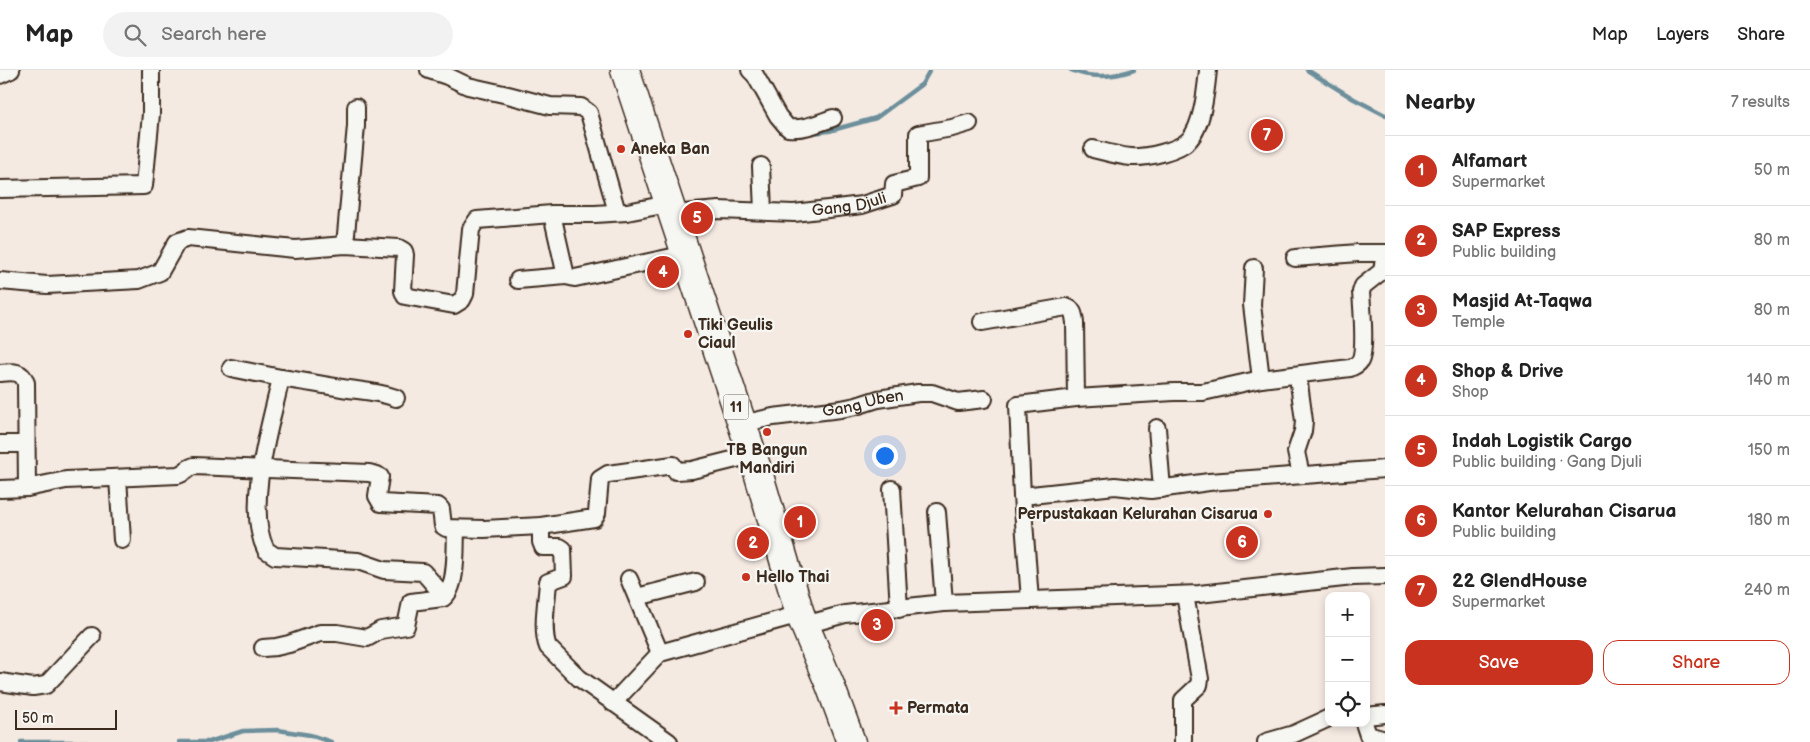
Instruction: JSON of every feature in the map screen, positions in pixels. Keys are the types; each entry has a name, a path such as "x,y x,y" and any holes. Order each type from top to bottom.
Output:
{"highway":[{"name":"11","path":"624,70 752,455 802,620 830,685 851,742"}],"street":[{"path":"0,75 11,70"},
{"path":"0,189 144,186 146,182 151,114 151,70"},
{"path":"429,70 448,76 468,86 550,106 573,106 585,109 589,113 617,212"},
{"path":"750,70 755,75 778,116 788,128 809,127 833,118"},
{"path":"1093,150 1132,157 1174,149 1189,140 1198,126 1208,70"},
{"path":"0,281 48,285 139,280 160,272 178,242 188,238 295,249 345,245 356,126 356,107"},
{"name":"Gang Djuli","path":"345,245 400,248 404,251 405,256 403,291 405,296 454,305 462,300 465,294 471,228 477,220 552,214 670,209 794,213 862,205 893,195 894,184 918,178 918,134 969,123"},
{"path":"761,166 763,211"},
{"path":"552,214 566,276"},
{"path":"1030,600 1022,496 1018,405 1076,398 1203,392 1261,379 1298,376 1350,368 1358,364 1361,359 1362,343 1361,292 1363,286 1382,272 1385,253 1295,258"},
{"path":"518,280 566,276 575,278 686,254"},
{"path":"1254,268 1252,305 1261,379"},
{"path":"982,322 1066,307 1070,308 1073,311 1075,323 1076,398"},
{"path":"231,368 342,388 384,393 396,398"},
{"path":"0,373 16,372 23,375 25,380 27,488"},
{"path":"1298,376 1304,421 1303,431 1296,452 1301,475"},
{"path":"281,378 261,468 258,510 264,546 270,554 358,561 384,570 423,572 443,598"},
{"name":"Gang Uben","path":"741,424 773,417 841,409 878,398 918,393 932,393 958,402 984,399"},
{"path":"1157,428 1162,489"},
{"path":"0,444 26,444"},
{"path":"0,489 27,488 66,480 178,475 194,466 377,475 380,477 377,496 381,502 438,506 442,509 444,528 484,529 541,526 594,518 597,513 600,479 608,474 673,465 676,471 692,470 752,455"},
{"path":"1022,496 1115,486 1162,489 1209,482 1385,469"},
{"path":"118,478 122,540"},
{"path":"892,489 899,609"},
{"path":"937,512 944,603"},
{"path":"541,526 541,542 543,547 560,546 564,553 564,576 548,582 546,645 579,678 669,742"},
{"path":"264,648 276,648 320,633 336,633 370,638 381,630 406,626 411,602 443,598 450,590 456,528"},
{"path":"613,703 660,653 802,620 944,603 1185,594 1385,576"},
{"path":"629,579 660,653"},
{"path":"637,597 696,582"},
{"path":"1183,742 1183,703 1186,696 1200,685 1185,594"},
{"path":"0,682 33,687 46,685 92,636"},
{"path":"1370,716 1385,714"},
{"path":"1266,742 1294,734 1325,720"},
{"path":"1365,727 1368,735 1382,739 1384,742"}],"waterway":[{"path":"812,133 829,131 876,118 922,84 930,70"},
{"path":"1071,70 1095,76 1118,74 1134,70"},
{"path":"1307,70 1354,99 1385,115"},
{"path":"179,742 209,742 243,731 278,730 310,735 331,742"},
{"path":"21,742 86,742"}],"place":[{"name":"22 GlendHouse","path":"1267,135"},
{"name":"Aneka Ban","path":"621,149"},
{"name":"Indah Logistik Cargo","path":"697,218"},
{"name":"Shop & Drive","path":"663,272"},
{"name":"Tiki Geulis Ciaul","path":"688,334"},
{"name":"TB Bangun Mandiri","path":"767,432"},
{"name":"Perpustakaan Kelurahan Cisarua","path":"1268,514"},
{"name":"Alfamart","path":"800,522"},
{"name":"Kantor Kelurahan Cisarua","path":"1242,542"},
{"name":"SAP Express","path":"753,543"},
{"name":"Hello Thai","path":"746,577"},
{"name":"Masjid At-Taqwa","path":"877,625"},
{"name":"Permata","path":"896,708"}]}
